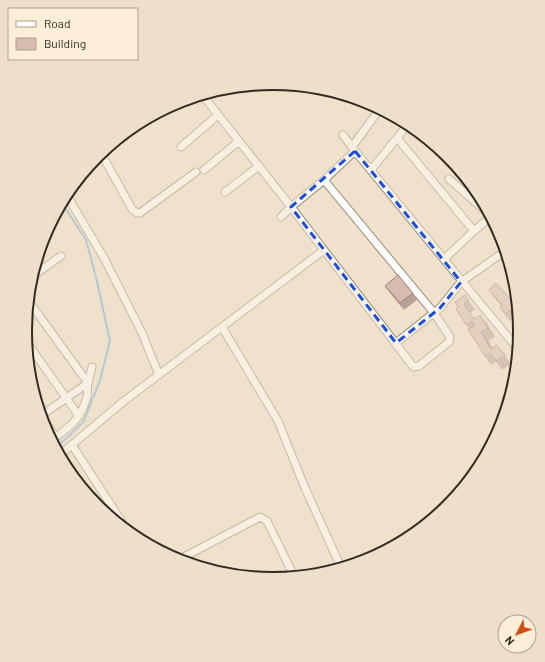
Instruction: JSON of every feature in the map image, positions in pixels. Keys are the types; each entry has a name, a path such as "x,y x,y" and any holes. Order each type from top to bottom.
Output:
{"street":[{"path":"206,100 412,365 414,367 419,366 450,340 448,334 434,314 324,180"},
{"path":"282,217 289,205 324,180 353,149 376,114"},
{"path":"181,147 218,115"},
{"path":"371,170 404,130"},
{"path":"344,136 461,282 512,342"},
{"path":"397,138 474,231"},
{"path":"204,170 239,141"},
{"path":"104,159 132,209 140,213 196,172"},
{"path":"225,192 259,166"},
{"path":"449,179 475,202"},
{"path":"70,201 104,258 142,333 159,375"},
{"path":"444,259 486,221"},
{"path":"64,451 124,401 324,250"},
{"path":"396,343 434,314 461,282 500,255"},
{"path":"40,270 61,256"},
{"path":"33,308 88,383"},
{"path":"222,327 278,421 305,488 339,562"},
{"path":"33,351 79,416"},
{"path":"57,437 76,421 79,416 88,395 88,383 92,367"},
{"path":"47,413 88,383"},
{"path":"72,445 117,515"},
{"path":"186,556 257,517 260,517 267,521 291,571"}],"highlighted area":[{"path":"355,151 461,282 440,308 396,343 291,207"}],"building":[{"path":"398,275 413,293 400,303 385,286"},
{"path":"496,283 511,300 512,309 506,314 500,308 503,306 489,290"},
{"path":"465,295 468,300 464,304 474,319 480,315 488,328 481,332 491,349 497,345 505,355 496,361 490,353 485,356 468,329 475,326 472,321 466,325 456,309 458,307 455,302"}],"waterway":[{"path":"60,443 84,421 100,380 110,341 86,240 66,208"}]}
